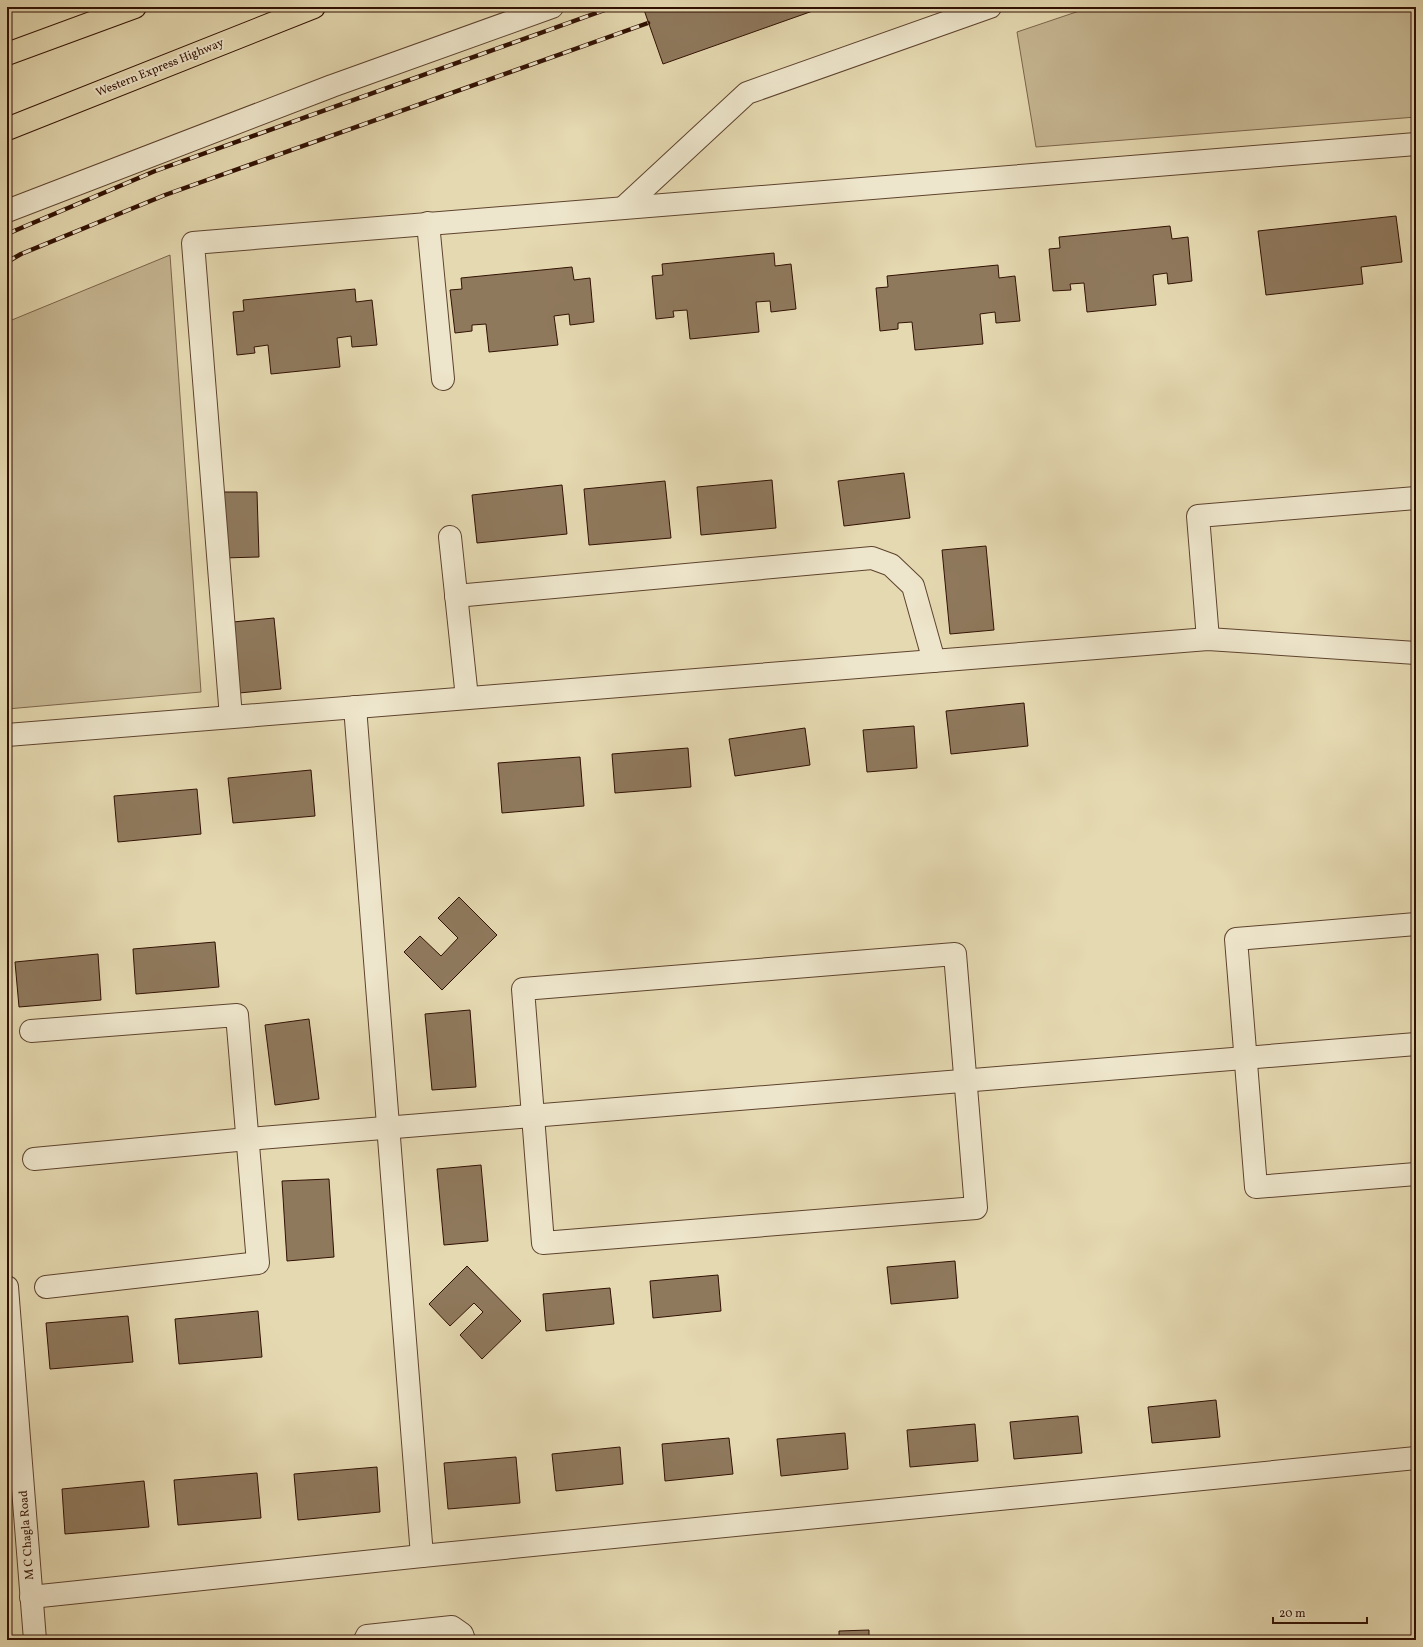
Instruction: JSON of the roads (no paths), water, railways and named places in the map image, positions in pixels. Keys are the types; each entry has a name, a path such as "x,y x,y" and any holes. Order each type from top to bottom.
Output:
{"highway":[{"path":"7,54 135,7"},
{"name":"Western Express Highway","path":"7,129 314,7"}],"street":[{"path":"7,210 332,86 552,7"},
{"path":"623,208 747,93 990,7"},
{"path":"231,717 192,242 1416,144"},
{"path":"428,223 443,379"},
{"path":"1208,639 1198,516 1416,498"},
{"path":"450,537 467,698"},
{"path":"456,596 872,558 891,565 913,586 934,661"},
{"path":"7,735 1208,639 1416,653"},
{"path":"355,707 422,1556"},
{"path":"1416,924 1236,939 1256,1187 1416,1174"},
{"path":"955,954 976,1208 543,1242 533,1116 523,989 955,954"},
{"path":"31,1031 237,1015 258,1263 46,1288"},
{"path":"34,1159 388,1127 1416,1044"},
{"name":"M C Chagla Road","path":"7,1287 35,1640"},
{"path":"31,1597 422,1556 1416,1458"},
{"path":"365,1640 367,1636 452,1627 462,1634 464,1640"}],"railway":[{"path":"7,234 155,171 613,7"},
{"path":"7,262 21,254 165,195 648,23"}]}
